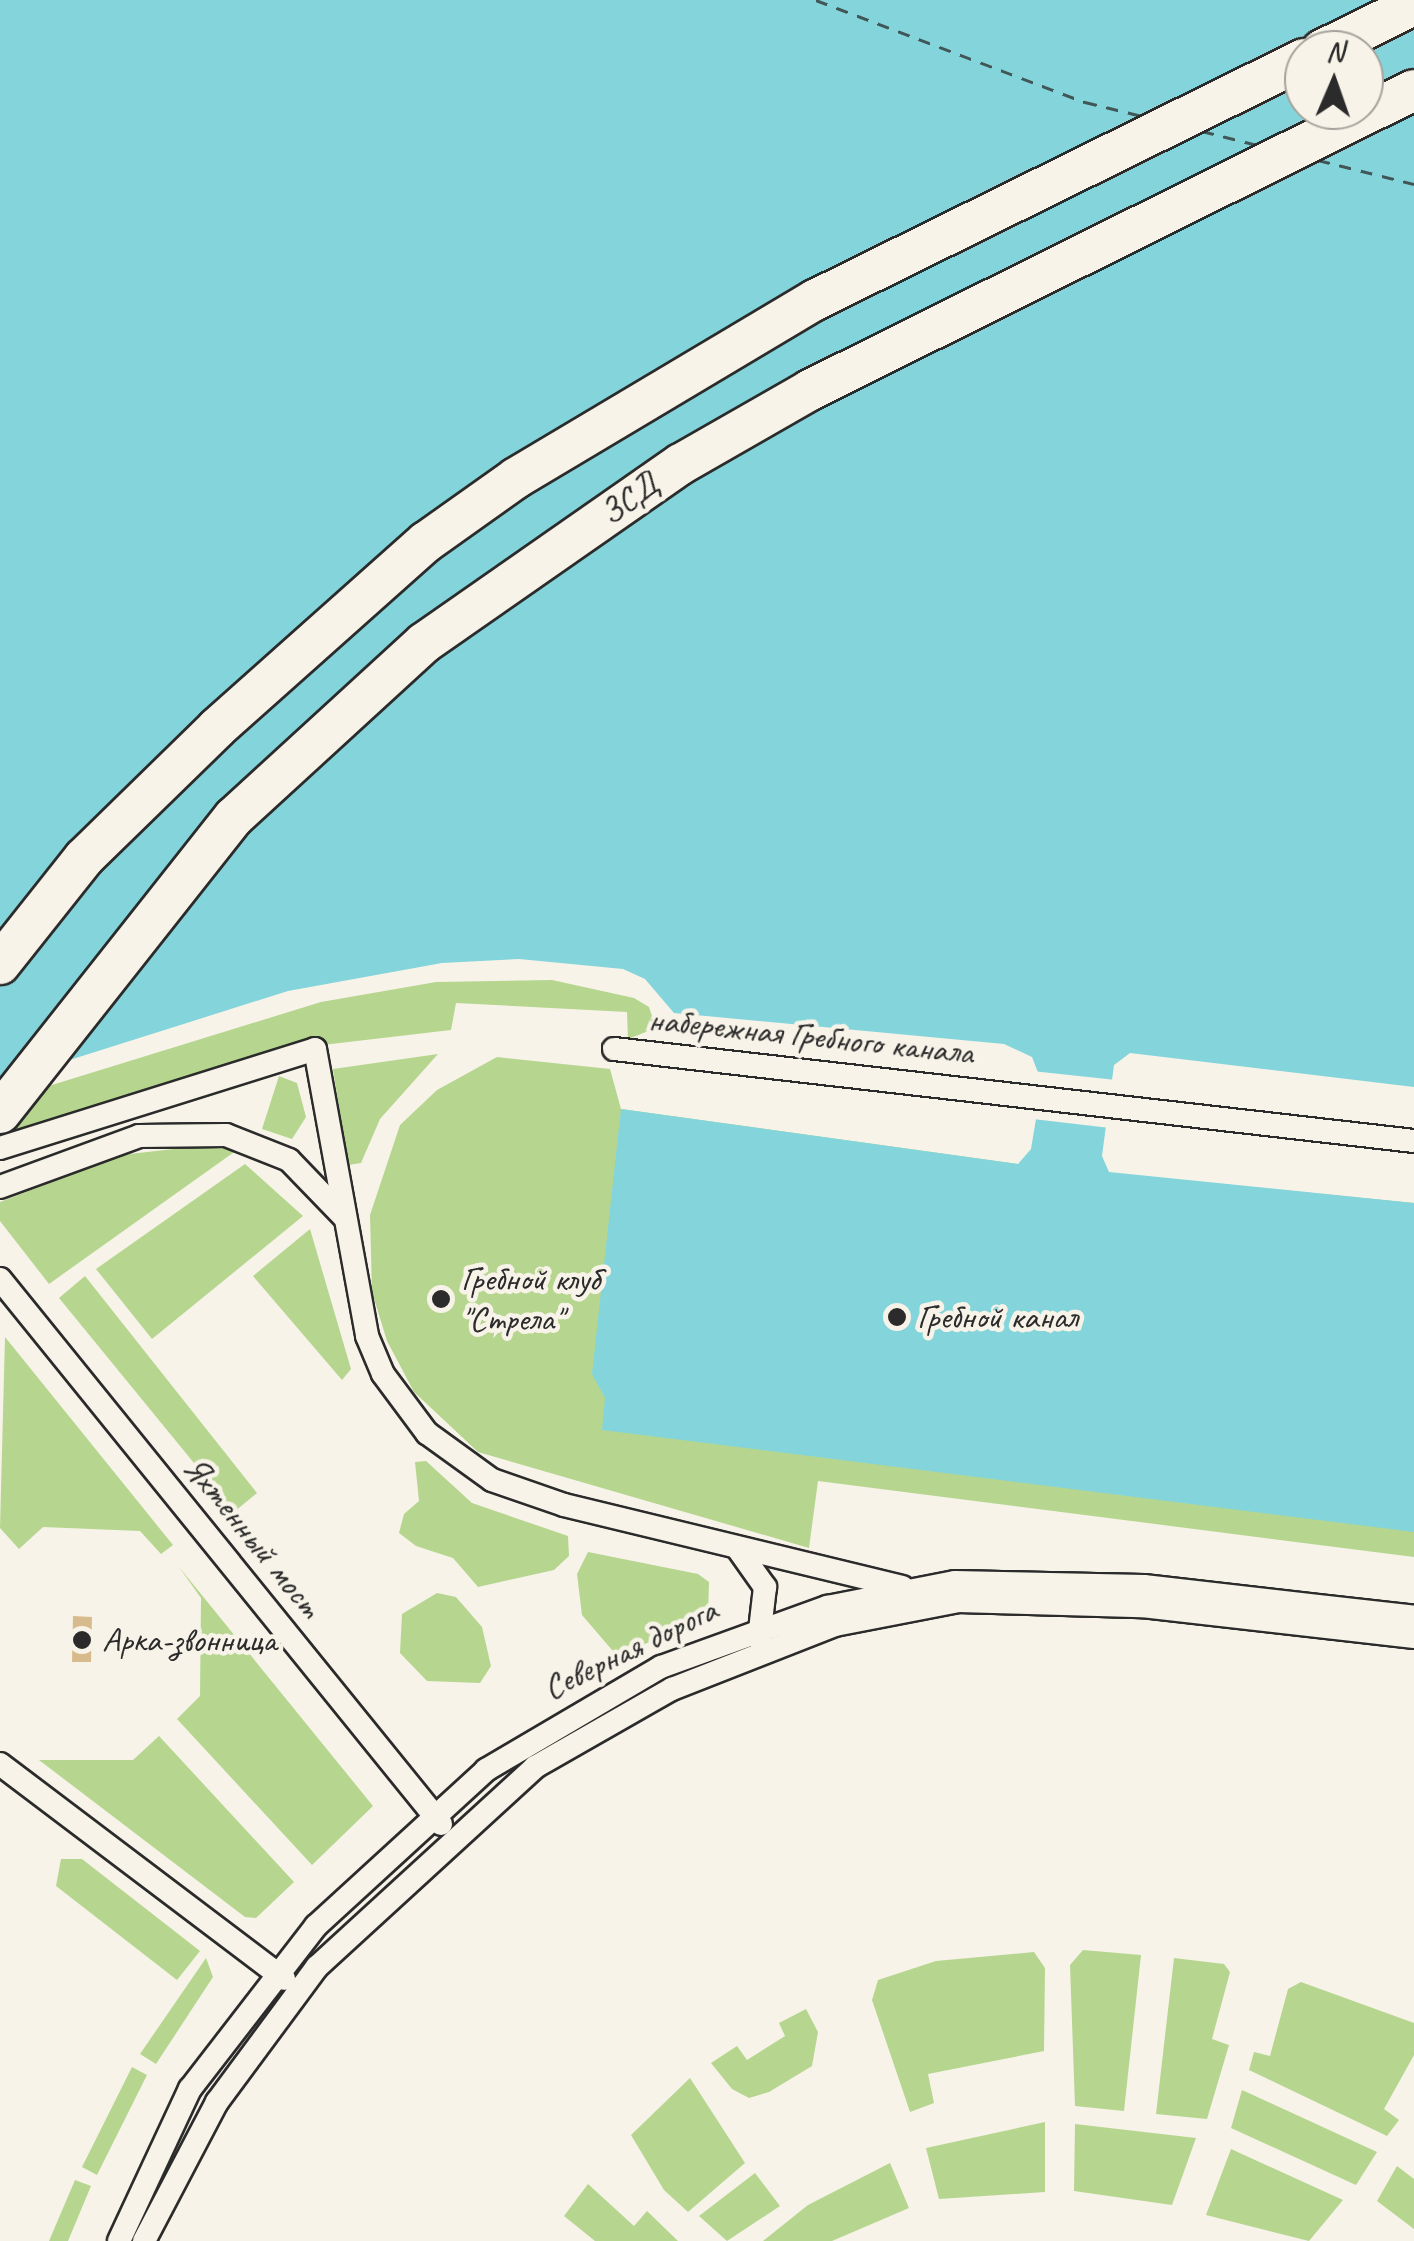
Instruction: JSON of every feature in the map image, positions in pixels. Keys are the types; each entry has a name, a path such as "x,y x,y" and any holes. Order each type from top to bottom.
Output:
{"highway":[{"path":"1362,30 1414,4"},
{"path":"0,964 84,858 217,728 426,542 516,478 816,300 1284,69"},
{"name":"ЗСД","path":"0,1113 234,818 424,644 681,464 794,400 1414,90"}],"street":[{"path":"0,1148 315,1049 367,1336 383,1374 427,1432 492,1480 910,1597"},
{"name":"набережная Гребного канала","path":"614,1049 1414,1141"},
{"path":"0,1188 139,1136 226,1135 289,1160 343,1216"},
{"name":"Яхтенный мост","path":"0,1279 452,1838"},
{"path":"735,1546 760,1571 765,1588 758,1638"},
{"name":"Северная дорога","path":"119,2241 190,2089 275,1972 432,1814 557,1722 758,1638 910,1597 1014,1580 1144,1586 1414,1617"},
{"name":"Северная дорога","path":"910,1597 1142,1606 1414,1637"},
{"name":"Северная дорога","path":"144,2241 217,2102 298,1990 452,1838 570,1742 758,1638"},
{"path":"0,1764 298,1990"}],"green space":[{"path":"552,980 634,998 649,1007 656,1028 628,1039 627,1012 456,1003 451,1030 297,1048 0,1136 0,1101 321,1002 436,982"},
{"path":"438,1054 380,1119 361,1163 348,1165 333,1069"},
{"name":"Гребной канал","path":"497,1057 610,1069 621,1109 1018,1164 1414,1203 1414,1557 818,1481 809,1548 478,1452 414,1392 387,1341 372,1292 370,1215 400,1125 437,1090"},
{"path":"279,1076 297,1083 306,1117 292,1139 262,1129"},
{"path":"217,1144 237,1150 49,1284 0,1221 0,1202 121,1155"},
{"path":"245,1164 303,1216 152,1339 96,1269"},
{"path":"310,1229 351,1369 342,1380 253,1276"},
{"path":"85,1276 257,1493 234,1512 59,1298"},
{"path":"5,1337 173,1545 161,1554 140,1531 43,1527 19,1549 0,1528"},
{"path":"426,1461 472,1503 568,1536 569,1556 554,1570 478,1587 453,1558 416,1546 399,1533 404,1514 419,1501 415,1462"},
{"path":"588,1552 698,1574 709,1582 708,1614 618,1657 582,1615 577,1574"},
{"path":"179,1567 373,1806 312,1865 177,1719 200,1696 201,1598"},
{"path":"437,1593 456,1597 482,1627 491,1666 480,1683 427,1681 400,1653 402,1614"},
{"path":"159,1736 294,1882 256,1918 245,1917 39,1760 133,1760"},
{"path":"61,1859 82,1859 200,1951 177,1980 56,1886"},
{"path":"1083,1950 1141,1955 1124,2111 1075,2106 1070,1965"},
{"path":"1034,1952 1045,1968 1044,2051 928,2074 934,2103 910,2112 872,2000 878,1980 936,1961"},
{"path":"206,1958 213,1977 156,2064 140,2054"},
{"path":"1174,1958 1224,1964 1230,1972 1212,2039 1229,2045 1207,2119 1156,2114"},
{"path":"1301,1982 1414,2023 1414,2055 1384,2109 1399,2120 1387,2136 1249,2070 1254,2052 1270,2056 1288,1989"},
{"path":"806,2009 818,2032 812,2066 769,2092 749,2098 732,2089 711,2063 737,2046 747,2060 785,2036 779,2023"},
{"path":"132,2067 147,2075 97,2175 82,2167"},
{"path":"690,2078 745,2163 688,2212 664,2190 631,2135"},
{"path":"1242,2090 1377,2152 1356,2185 1231,2128"},
{"path":"1045,2122 1045,2192 939,2199 926,2148"},
{"path":"1075,2124 1196,2138 1172,2205 1074,2191"},
{"path":"1231,2149 1343,2200 1309,2241 1206,2215"},
{"path":"890,2163 909,2208 832,2241 763,2241 808,2205"},
{"path":"1397,2166 1414,2179 1414,2229 1377,2201"},
{"path":"755,2173 780,2206 727,2241 699,2216"},
{"path":"75,2180 91,2186 68,2241 49,2241"},
{"path":"588,2184 634,2226 647,2211 678,2241 595,2241 564,2216"}],"water":[{"path":"0,0 1414,0 1414,1087 1130,1053 1114,1065 1102,1156 1109,1172 1414,1203 1414,1532 602,1430 605,1398 592,1374 621,1109 1018,1164 1031,1149 1042,1083 1032,1057 1004,1044 674,1013 645,979 623,969 519,959 442,963 288,991 0,1082"}],"pier":[{"path":"1032,1071 1116,1080 1110,1128 1033,1119"}],"building":[{"name":"Арка-звонница","path":"73,1616 92,1617 91,1662 72,1662"}],"ferry route":[{"path":"816,0 1085,102 1146,117"},
{"path":"1202,131 1257,145"},
{"path":"1318,160 1414,184"}],"place":[{"name":"Гребной клуб \"Стрела\"","path":"441,1299"},
{"name":"Гребной канал","path":"897,1317"},
{"name":"Арка-звонница","path":"82,1640"}]}
